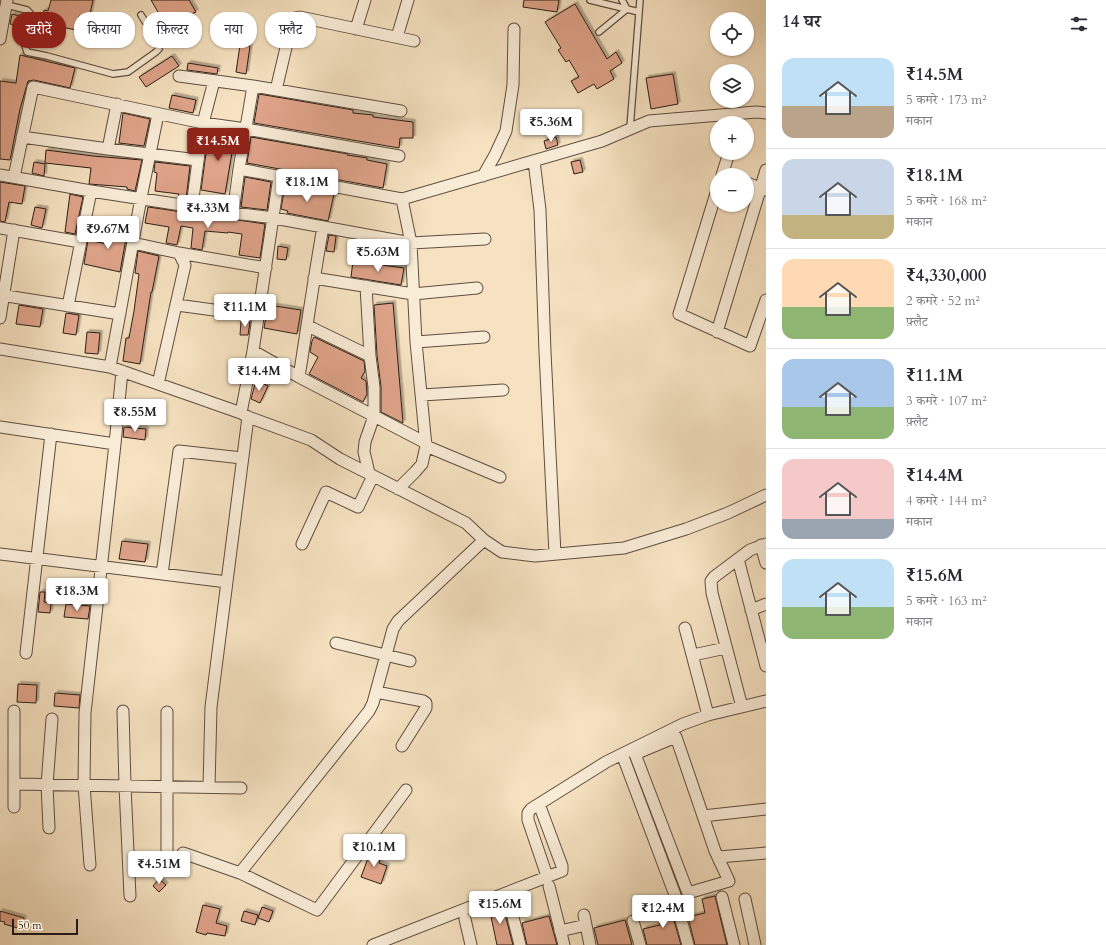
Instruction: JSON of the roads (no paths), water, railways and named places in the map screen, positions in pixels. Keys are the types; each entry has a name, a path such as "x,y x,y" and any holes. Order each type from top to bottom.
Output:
{"street":[{"path":"356,29 365,0"},
{"path":"397,37 408,0"},
{"path":"0,39 7,3"},
{"path":"276,90 292,22 295,18 300,17 414,41"},
{"path":"483,176 506,131 513,85 514,29"},
{"path":"179,76 253,86 401,111"},
{"path":"192,206 203,123 214,81"},
{"path":"233,213 253,86"},
{"path":"14,177 33,87 203,123 246,129 399,156"},
{"path":"108,149 117,104"},
{"path":"239,169 402,199 602,141 648,121 756,112 766,113"},
{"path":"110,367 158,114"},
{"path":"22,137 198,160"},
{"path":"534,161 540,210 555,554"},
{"path":"717,332 763,189 766,170"},
{"path":"0,175 91,191 274,218 411,243 485,239"},
{"path":"209,787 211,706 242,458 244,415 279,177"},
{"path":"68,306 91,191"},
{"path":"398,489 422,464 426,445 416,342 411,243 402,199"},
{"path":"710,212 679,314 750,346 766,300"},
{"path":"299,377 323,227"},
{"path":"0,228 80,242"},
{"path":"0,318 2,296 14,230"},
{"path":"133,243 179,253 266,268"},
{"path":"158,384 185,265 179,253"},
{"path":"314,278 413,294 478,288"},
{"path":"302,544 326,492 358,507 371,474 364,452 365,442 374,416 374,387 370,356 366,286"},
{"path":"2,296 120,314"},
{"path":"177,305 258,316"},
{"path":"308,326 370,356"},
{"path":"416,342 484,338"},
{"path":"0,348 110,367 311,440 340,459 466,523 484,540 502,552 535,556 624,548 686,529 728,513 766,495"},
{"path":"253,351 426,445 500,477"},
{"path":"90,865 84,786 85,713 116,444 122,371"},
{"path":"422,395 503,390"},
{"path":"0,427 116,444"},
{"path":"26,653 51,434"},
{"path":"162,574 179,451 242,458"},
{"path":"240,873 369,711 373,703 393,629 400,618 484,540"},
{"path":"742,707 712,593 711,581 714,577 750,550 763,545 766,563"},
{"path":"0,554 227,582"},
{"path":"738,559 766,666"},
{"path":"751,610 766,604"},
{"path":"686,628 708,715"},
{"path":"336,643 410,661"},
{"path":"693,655 726,648"},
{"path":"376,692 423,701 426,703 426,708 402,746"},
{"path":"564,945 548,881 528,816 531,809 606,762 683,724 708,715 766,701"},
{"path":"14,711 14,807"},
{"path":"123,711 130,896"},
{"path":"167,712 167,855"},
{"path":"49,828 47,785 52,719"},
{"path":"676,737 703,816 718,857 729,881 688,893 636,754 676,737"},
{"path":"622,754 676,900 688,945"},
{"path":"15,784 240,788"},
{"path":"183,853 240,873 317,910 406,790"},
{"path":"373,945 548,881 562,871 563,868 539,804"},
{"path":"703,816 766,809"},
{"path":"718,857 766,852"},
{"path":"722,897 734,945"},
{"path":"745,899 755,945"},
{"path":"509,901 520,945"},
{"path":"465,919 471,945"},
{"path":"560,931 585,920 590,945"},
{"path":"633,921 640,945"}],"lane":[{"path":"590,0 639,12"},
{"path":"622,0 627,9"},
{"path":"630,128 640,0"},
{"path":"7,3 30,12 25,46 27,52 113,74 128,72 159,49 159,44 141,15"},
{"path":"600,32 627,9"}]}
